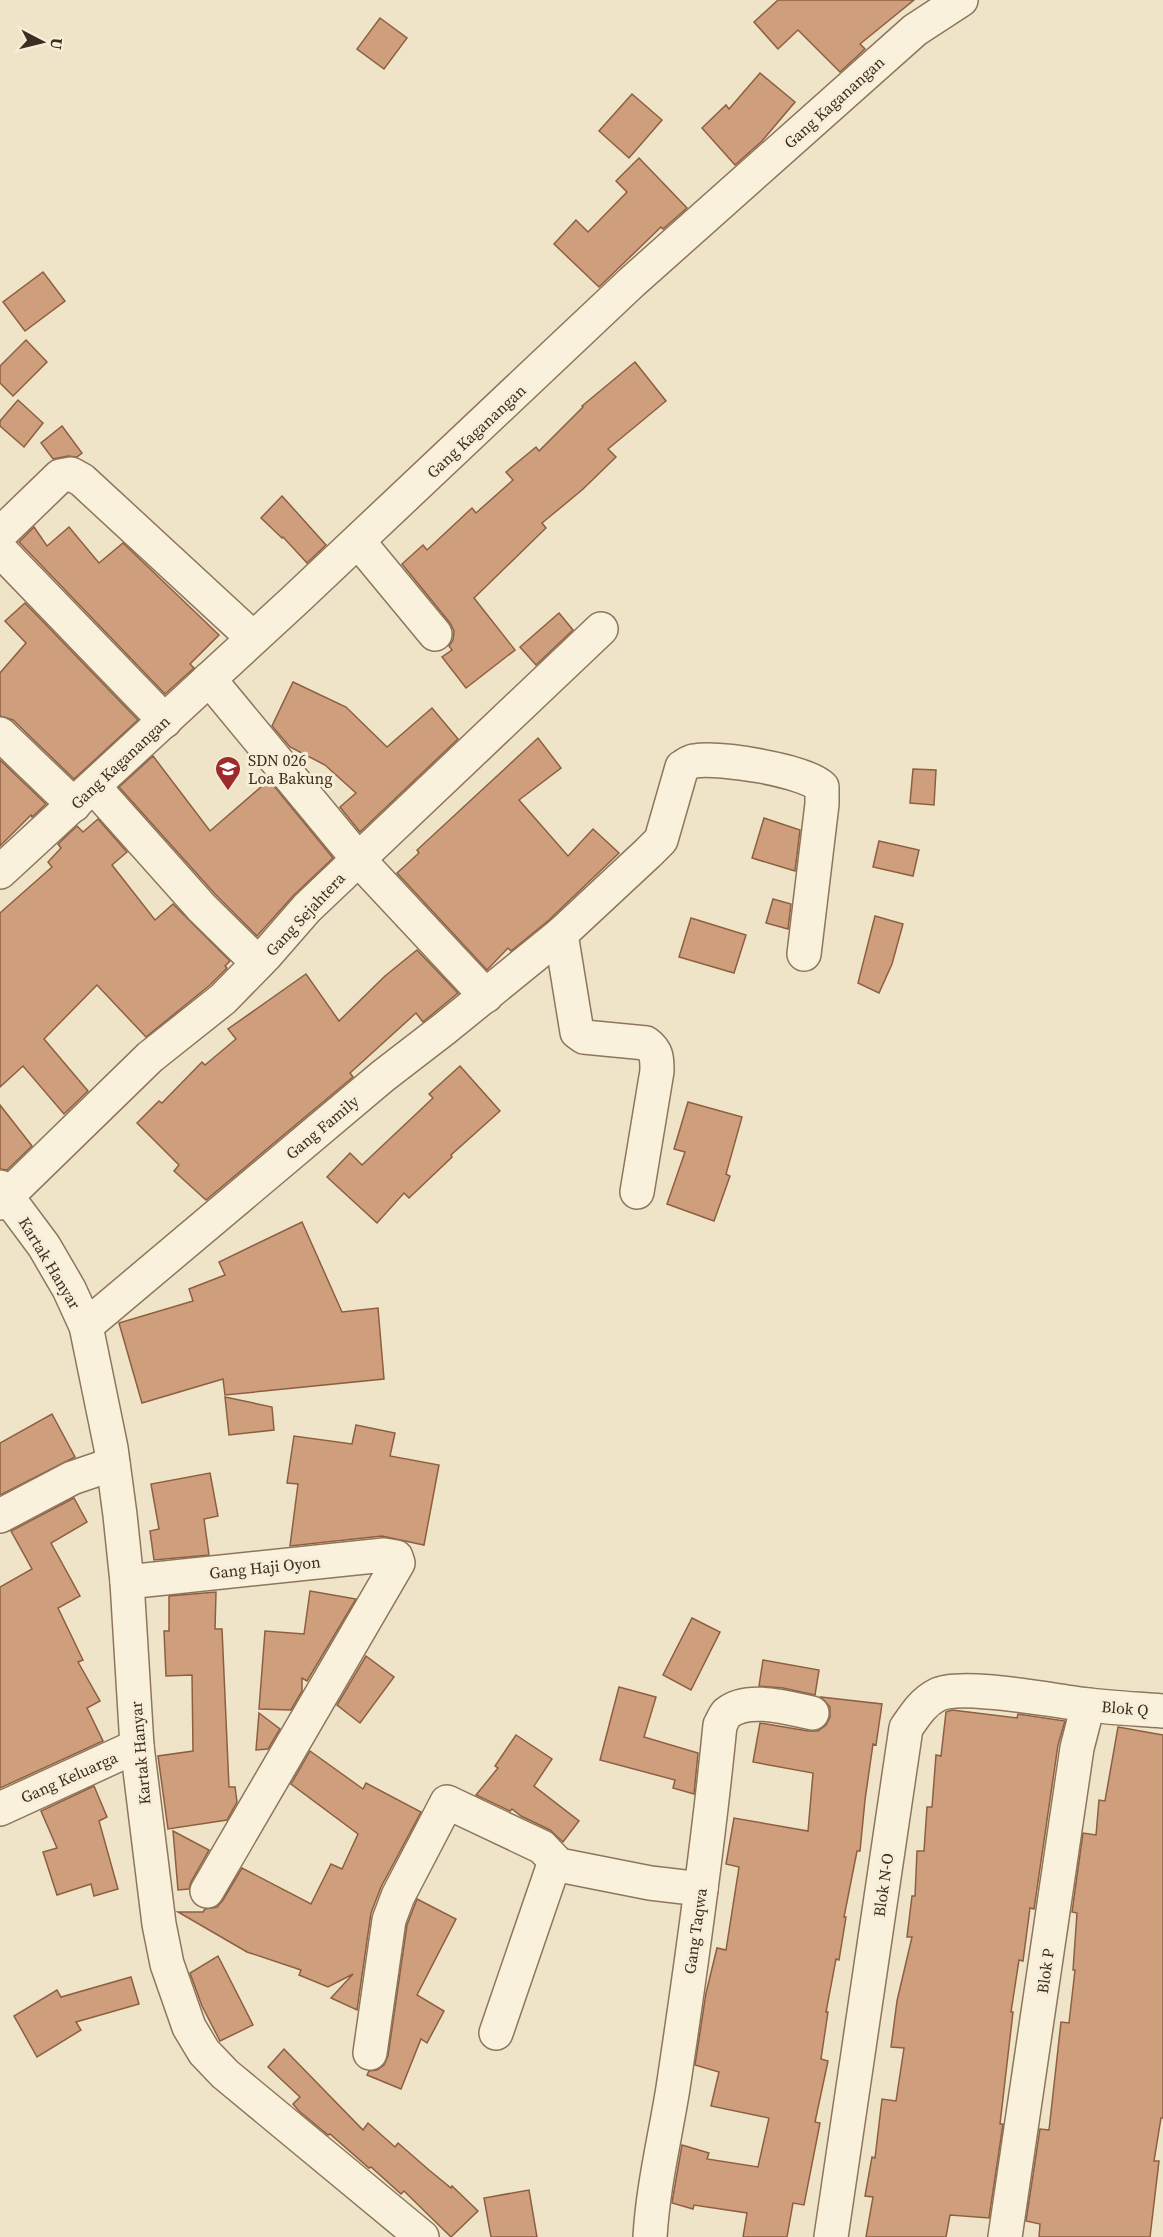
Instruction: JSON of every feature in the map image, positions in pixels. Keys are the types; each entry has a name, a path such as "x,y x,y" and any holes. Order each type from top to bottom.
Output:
{"street":[{"name":"Gang Kaganangan","path":"0,872 358,541 641,274 915,30 961,0"},
{"path":"0,534 60,476 71,474 82,480 253,638"},
{"path":"358,541 435,634"},
{"path":"0,550 165,721"},
{"name":"Gang Sejahtera","path":"2,1195 150,1057 223,999 307,908 600,629"},
{"path":"210,679 358,859 486,996"},
{"path":"0,734 84,796 258,963"},
{"name":"Gang Family","path":"86,1326 383,1076 561,934 661,840 682,767 691,761 705,760 759,766 799,775 822,788 804,954"},
{"path":"561,934 577,1032 584,1037 646,1043 657,1056 657,1071 637,1192"},
{"name":"Kartak Hanyar","path":"2,1195 49,1255 69,1289 86,1326 113,1464 127,1581 137,1746 159,1924 167,1964 189,2027 204,2052 225,2074 422,2237"},
{"path":"0,1516 72,1478 113,1464"},
{"name":"Gang Haji Oyon","path":"127,1581 384,1555 396,1557 398,1563 300,1735 207,1891"},
{"name":"Blok N-O","path":"831,2237 906,1728 918,1710 939,1694 965,1690 1088,1705"},
{"name":"Gang Taqwa","path":"650,2237 652,2200 672,2090 701,1889 720,1725 726,1714 749,1705 773,1704 812,1713"},
{"name":"Blok Q","path":"1088,1705 1163,1712"},
{"name":"Blok P","path":"1005,2237 1077,1748 1088,1705"},
{"name":"Gang Keluarga","path":"0,1809 137,1746"},
{"path":"370,2053 389,1920 398,1896 447,1802 542,1847 560,1865 650,1883 701,1889"},
{"path":"496,2033 555,1861"}],"building":[{"path":"778,0 914,0 860,44 865,49 840,72 798,30 778,49 754,22"},
{"path":"380,18 407,38 384,69 357,49"},
{"path":"760,73 795,102 762,141 735,165 702,128 726,105 729,109"},
{"path":"632,94 662,120 629,158 599,131"},
{"path":"639,158 687,208 663,229 661,227 599,287 554,244 576,220 588,232 627,192 616,181"},
{"path":"43,272 65,301 25,331 3,302"},
{"path":"26,340 47,362 13,396 0,383 0,366"},
{"path":"635,362 666,401 608,449 616,457 582,490 542,523 546,528 474,598 515,650 466,688 442,657 452,650 449,646 453,640 454,631 450,623 402,564 423,545 427,550 472,508 476,513 513,480 506,472 536,447 539,451 582,406"},
{"path":"18,400 43,423 24,447 0,426 0,421"},
{"path":"62,426 82,453 77,457 53,459 41,443"},
{"path":"282,496 326,545 307,563 283,537 261,518"},
{"path":"34,527 47,546 69,527 99,563 123,543 219,635 190,664 194,668 165,694 19,542"},
{"path":"25,603 138,720 74,779 13,720 0,716 0,673 26,643 5,621"},
{"path":"559,613 573,630 536,665 520,647"},
{"path":"293,682 346,707 387,747 432,708 458,739 360,832 340,807 356,793 325,765 290,747 272,726"},
{"path":"538,738 561,768 519,800 568,856 593,829 619,853 549,920 511,951 508,948 487,970 397,873 419,853 417,850"},
{"path":"153,756 210,831 269,780 333,858 293,896 257,936 216,895 119,787"},
{"path":"0,760 46,804 32,817 31,815 0,846"},
{"path":"913,769 936,770 934,805 910,803"},
{"path":"764,818 800,830 795,871 752,858"},
{"path":"98,819 127,852 112,865 155,920 173,904 230,961 225,966 227,968 210,985 146,1037 97,985 44,1039 88,1091 64,1114 23,1066 0,1087 0,913 52,867 48,862 61,848 58,844 77,826 83,832"},
{"path":"879,841 919,850 913,876 873,867"},
{"path":"773,899 791,904 788,929 766,923"},
{"path":"875,916 903,924 892,964 879,993 858,983"},
{"path":"691,918 746,935 734,973 679,957"},
{"path":"417,950 458,993 423,1022 416,1013 350,1073 353,1077 206,1200 174,1171 179,1165 137,1123 159,1101 162,1103 202,1062 205,1065 236,1039 228,1029 306,974 339,1021 385,976"},
{"path":"460,1066 500,1111 451,1155 452,1157 409,1198 404,1193 377,1223 327,1177 350,1153 362,1165 433,1098 429,1094"},
{"path":"688,1102 742,1117 726,1174 730,1176 714,1221 667,1204 685,1152 674,1149"},
{"path":"0,1105 32,1146 7,1170 0,1169"},
{"path":"302,1222 342,1312 378,1308 384,1379 225,1395 223,1379 142,1403 119,1323 193,1301 189,1289 225,1275 219,1262"},
{"path":"225,1397 272,1407 274,1430 229,1435"},
{"path":"52,1414 75,1457 0,1495 0,1443"},
{"path":"356,1425 395,1433 390,1456 439,1465 424,1545 382,1536 290,1546 298,1484 287,1483 294,1436 352,1444"},
{"path":"210,1473 218,1516 204,1519 209,1555 154,1560 150,1531 159,1529 151,1484"},
{"path":"74,1498 87,1522 51,1543 80,1596 58,1608 83,1660 78,1662 100,1701 87,1708 103,1741 0,1788 0,1587 32,1569 11,1531"},
{"path":"310,1591 356,1599 307,1681 302,1678 302,1691 291,1710 259,1709 265,1631 304,1634"},
{"path":"216,1592 215,1629 222,1629 229,1787 235,1787 237,1802 227,1820 168,1829 158,1756 193,1751 192,1675 166,1676 164,1631 169,1631 169,1596"},
{"path":"692,1618 720,1632 691,1690 663,1675"},
{"path":"366,1656 394,1677 360,1723 337,1705"},
{"path":"763,1660 819,1670 815,1695 783,1688 759,1686"},
{"path":"619,1687 656,1697 644,1737 698,1753 694,1794 673,1788 675,1780 600,1760"},
{"path":"821,1697 882,1704 876,1745 873,1744 860,1851 857,1851 844,1917 846,1917 839,1960 836,1959 826,2012 828,2012 821,2059 828,2061 815,2122 820,2123 804,2205 793,2203 787,2237 743,2237 747,2213 694,2205 693,2209 672,2202 682,2145 709,2153 707,2159 758,2167 769,2118 711,2106 719,2072 695,2065 706,1993 717,1948 726,1950 739,1867 726,1864 734,1818 808,1831 813,1773 753,1762 760,1723 818,1731 826,1725 830,1717 830,1707"},
{"path":"952,1710 1017,1718 1018,1714 1065,1721 1058,1745 1034,1909 1030,1908 1023,1961 1019,1960 1011,2012 1013,2012 1000,2124 1003,2124 989,2218 950,2215 946,2237 866,2237 873,2197 865,2196 872,2157 875,2158 882,2099 896,2101 904,2048 891,2047 897,2001 912,1937 907,1937 912,1896 915,1896 917,1851 924,1851 927,1807 932,1807 936,1755 941,1756 946,1712"},
{"path":"259,1713 280,1729 268,1749 256,1750"},
{"path":"1118,1727 1163,1735 1163,2118 1161,2118 1154,2161 1159,2161 1150,2237 1039,2237 1040,2224 1026,2221 1040,2129 1049,2130 1061,2022 1069,2023 1075,1970 1073,1970 1077,1913 1072,1912 1083,1833 1096,1835 1099,1800 1105,1801"},
{"path":"516,1735 552,1759 534,1786 579,1821 563,1842 550,1830 512,1809 510,1811 476,1795 498,1768 495,1766"},
{"path":"310,1751 363,1789 366,1783 421,1812 381,1887 371,1913 357,2010 331,1998 353,1974 328,1987 299,1975 301,1970 247,1952 178,1912 203,1912 205,1909 217,1907 242,1868 311,1904 331,1864 342,1869 358,1834 291,1784"},
{"path":"94,1786 107,1817 99,1821 118,1889 94,1896 91,1884 57,1895 43,1852 57,1848 41,1811"},
{"path":"173,1831 209,1850 189,1889 178,1890"},
{"path":"417,1899 456,1919 417,1995 444,2011 427,2043 421,2039 401,2089 367,2075 369,2071 377,2070 384,2065 388,2056 407,1925"},
{"path":"218,1956 253,2025 220,2041 202,2006 190,1973"},
{"path":"131,1977 139,2004 76,2022 81,2030 37,2057 14,2016 57,1990 61,1997"},
{"path":"284,2049 363,2130 368,2123 395,2147 398,2143 451,2188 452,2186 478,2211 451,2237 404,2191 401,2194 371,2167 369,2168 299,2111 293,2104 300,2097 268,2067"},
{"path":"529,2190 537,2237 491,2237 484,2198"}],"place":[{"name":"SDN 026 Loa Bakung","path":"228,792"}]}
